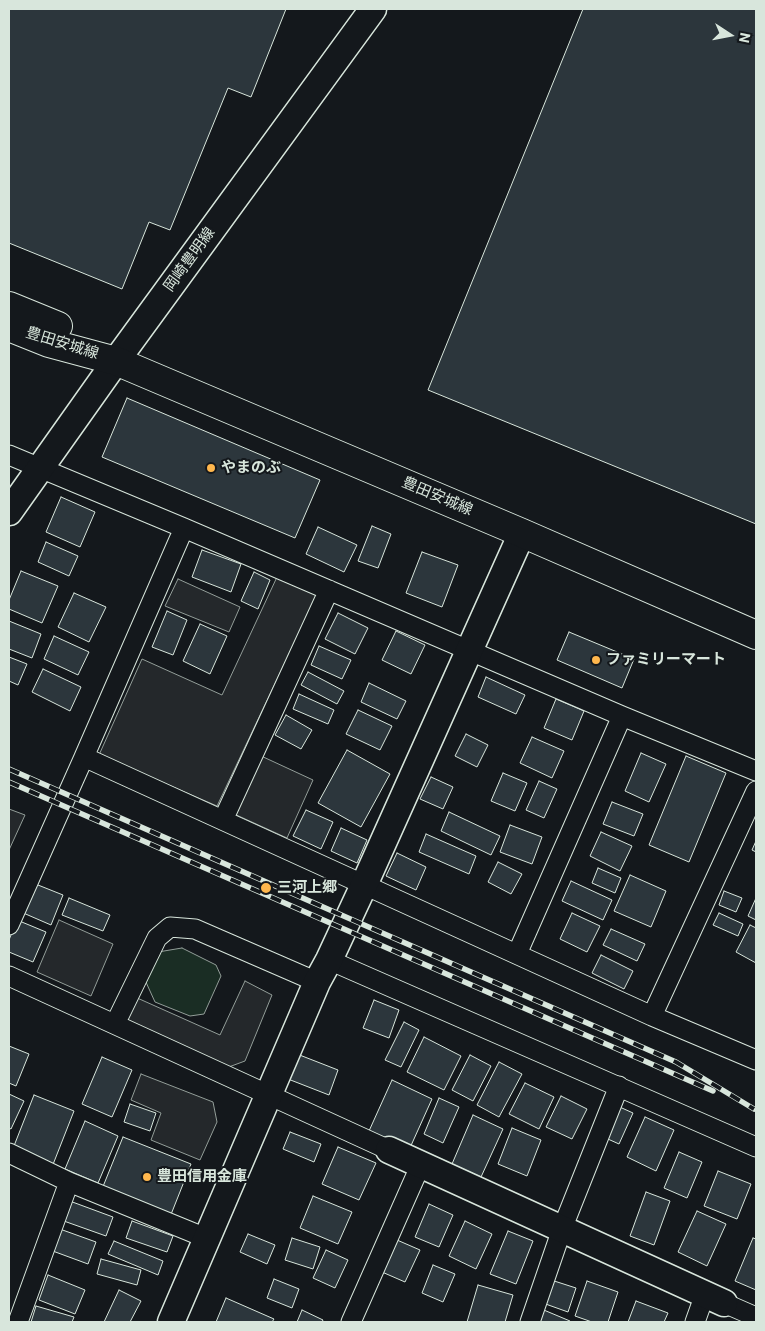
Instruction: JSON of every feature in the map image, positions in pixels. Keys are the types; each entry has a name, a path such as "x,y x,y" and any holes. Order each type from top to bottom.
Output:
{"main road":[{"name":"豊田安城線","path":"9,306 63,328 116,361"},
{"name":"豊田安城線","path":"9,326 49,343 116,361 522,533 756,635"}],"street":[{"name":"岡崎豊明線","path":"9,512 116,361 373,9"},
{"path":"9,455 622,716 756,771"},
{"path":"9,925 184,528"},
{"path":"171,1322 323,971 364,885 522,533"},
{"path":"223,820 329,590"},
{"path":"517,954 622,716"},
{"path":"84,757 652,1016 756,1060"},
{"path":"652,1016 756,791"},
{"path":"114,1024 157,938 170,927 196,928 323,971 618,1086 756,1147"},
{"path":"9,976 756,1317"},
{"path":"530,1322 562,1229 618,1086"},
{"path":"9,1153 69,1182 206,1238"},
{"path":"351,1322 420,1164"},
{"path":"18,1322 69,1182"},
{"path":"695,1322 714,1298"}],"green space":[{"path":"182,948 216,965 221,976 204,1014 190,1016 155,1002 145,980 158,952"}],"shaded area":[{"path":"277,577 317,595 217,806 99,755 142,659 222,695"},
{"path":"178,579 240,607 229,632 165,606"},
{"path":"259,755 313,780 287,838 232,813"},
{"path":"9,809 25,815 9,850"},
{"path":"59,920 113,944 91,996 37,972"},
{"path":"245,981 272,995 245,1061 226,1068 123,1026 135,997 220,1035"},
{"path":"141,1074 213,1102 217,1122 200,1160 151,1140 161,1113 131,1100"}],"building":[{"path":"9,9 286,9 251,97 228,88 170,230 149,222 122,289 9,243"},
{"path":"583,9 756,9 756,524 428,390"},
{"name":"やまのぶ","path":"127,398 320,480 295,538 102,457"},
{"path":"61,497 95,512 80,547 46,532"},
{"path":"372,526 391,534 378,568 358,561"},
{"path":"318,527 357,545 344,572 306,554"},
{"path":"46,542 78,556 69,576 38,562"},
{"path":"202,550 241,564 231,592 192,577"},
{"path":"422,552 458,565 442,607 406,593"},
{"path":"21,571 58,586 42,623 9,609 9,600"},
{"path":"254,572 270,580 258,609 241,601"},
{"path":"74,593 106,607 89,642 58,627"},
{"path":"167,611 187,620 173,655 152,647"},
{"path":"338,613 368,628 355,654 325,639"},
{"path":"9,621 41,634 32,658 9,649"},
{"path":"200,624 227,636 210,674 183,661"},
{"path":"396,631 425,645 411,674 382,660"},
{"name":"ファミリーマート","path":"569,632 634,659 622,688 557,660"},
{"path":"54,636 89,652 78,675 44,659"},
{"path":"319,646 351,660 342,679 311,665"},
{"path":"9,657 27,664 18,685 9,681"},
{"path":"43,669 81,687 70,711 32,692"},
{"path":"308,672 344,691 337,704 301,685"},
{"path":"486,677 525,695 516,714 478,697"},
{"path":"369,683 406,701 397,719 361,702"},
{"path":"299,694 334,710 328,724 293,709"},
{"path":"556,699 584,711 572,740 544,728"},
{"path":"358,710 392,726 380,750 346,734"},
{"path":"286,715 312,730 301,749 275,735"},
{"path":"466,734 488,745 477,767 455,756"},
{"path":"532,737 564,751 552,778 520,763"},
{"path":"347,750 390,774 361,827 318,803"},
{"path":"641,753 666,764 649,802 625,791"},
{"path":"686,756 726,773 689,862 649,845"},
{"path":"503,773 527,783 515,811 491,801"},
{"path":"431,777 453,787 443,809 420,799"},
{"path":"539,781 557,789 544,818 526,810"},
{"path":"612,802 643,814 634,836 603,824"},
{"path":"306,810 333,822 321,849 293,836"},
{"path":"449,812 500,836 491,855 441,831"},
{"path":"510,825 542,837 532,864 500,852"},
{"path":"341,828 367,840 357,863 331,851"},
{"path":"601,832 632,846 620,871 590,856"},
{"path":"426,834 476,856 469,874 419,852"},
{"path":"756,841 756,852 752,850"},
{"path":"397,853 426,867 416,890 386,876"},
{"path":"498,862 522,874 511,894 488,882"},
{"path":"598,868 621,878 615,893 592,883"},
{"path":"630,875 666,891 651,927 614,911"},
{"path":"571,881 612,900 603,920 562,901"},
{"path":"33,883 63,895 51,925 21,912"},
{"path":"724,891 742,898 736,912 719,905"},
{"path":"69,898 110,915 103,931 62,915"},
{"path":"756,898 756,920 748,916"},
{"path":"572,913 600,926 587,952 560,939"},
{"path":"719,913 743,924 738,936 713,925"},
{"path":"17,920 46,932 33,962 9,952 9,940"},
{"path":"750,925 756,928 756,963 736,952"},
{"path":"611,929 645,944 637,961 603,945"},
{"path":"601,955 633,971 624,989 592,973"},
{"path":"374,1000 399,1010 389,1038 363,1028"},
{"path":"404,1022 419,1030 401,1067 385,1060"},
{"path":"424,1037 461,1056 444,1090 407,1072"},
{"path":"9,1046 29,1054 16,1086 9,1083"},
{"path":"297,1054 338,1070 329,1095 288,1079"},
{"path":"470,1055 491,1066 473,1101 452,1090"},
{"path":"102,1057 132,1070 112,1117 82,1104"},
{"path":"499,1062 522,1074 499,1117 477,1105"},
{"path":"392,1080 432,1099 409,1150 369,1131"},
{"path":"525,1083 554,1097 539,1129 509,1114"},
{"path":"9,1094 24,1101 11,1129 9,1128"},
{"path":"34,1095 74,1111 52,1167 12,1151"},
{"path":"561,1096 587,1109 572,1139 546,1127"},
{"path":"439,1098 459,1107 443,1143 424,1134"},
{"path":"130,1104 156,1113 150,1131 124,1122"},
{"path":"613,1104 633,1113 619,1144 599,1135"},
{"path":"473,1115 503,1129 481,1177 452,1164"},
{"path":"645,1117 674,1130 656,1171 627,1157"},
{"path":"85,1121 118,1136 98,1183 65,1169"},
{"path":"512,1128 541,1140 527,1176 498,1164"},
{"path":"290,1132 321,1144 314,1162 283,1149"},
{"name":"豊田信用金庫","path":"123,1137 191,1164 170,1217 102,1189"},
{"path":"338,1147 376,1163 359,1200 322,1184"},
{"path":"679,1152 702,1162 687,1198 664,1188"},
{"path":"718,1171 751,1184 737,1219 704,1206"},
{"path":"646,1192 670,1201 654,1245 630,1236"},
{"path":"313,1196 352,1212 338,1244 300,1228"},
{"path":"67,1200 113,1217 106,1236 61,1220"},
{"path":"429,1204 453,1215 439,1247 415,1237"},
{"path":"697,1211 726,1224 707,1266 678,1252"},
{"path":"132,1221 173,1236 167,1252 126,1238"},
{"path":"465,1221 492,1234 476,1269 449,1256"},
{"path":"57,1228 96,1242 88,1264 50,1250"},
{"path":"508,1231 533,1241 516,1284 490,1274"},
{"path":"248,1234 275,1245 267,1264 240,1252"},
{"path":"292,1238 320,1247 313,1269 285,1260"},
{"path":"753,1238 756,1239 756,1290 735,1281"},
{"path":"397,1240 420,1250 405,1282 382,1272"},
{"path":"114,1241 163,1261 158,1275 108,1254"},
{"path":"326,1250 348,1260 335,1288 313,1278"},
{"path":"101,1259 141,1270 137,1285 97,1274"},
{"path":"433,1265 455,1274 443,1302 422,1293"},
{"path":"48,1275 85,1290 75,1314 39,1300"},
{"path":"274,1279 299,1289 292,1308 267,1298"},
{"path":"548,1279 576,1288 568,1312 540,1302"},
{"path":"587,1281 618,1292 608,1322 592,1322 575,1316"},
{"path":"478,1285 513,1295 505,1322 467,1322"},
{"path":"119,1290 141,1301 130,1322 104,1322"},
{"path":"226,1298 274,1319 272,1322 216,1322"},
{"path":"636,1301 668,1313 664,1322 628,1322"},
{"path":"36,1306 74,1317 72,1322 31,1322"},
{"path":"539,1308 570,1321 570,1322 534,1322"},
{"path":"302,1310 323,1320 322,1322 297,1322"}],"railway":[{"path":"9,769 676,1062 754,1109"},
{"path":"9,782 713,1091"}],"place":[{"name":"やまのぶ","path":"211,468"},
{"name":"ファミリーマート","path":"596,660"},
{"name":"三河上郷","path":"266,888"},
{"name":"豊田信用金庫","path":"147,1177"}]}
